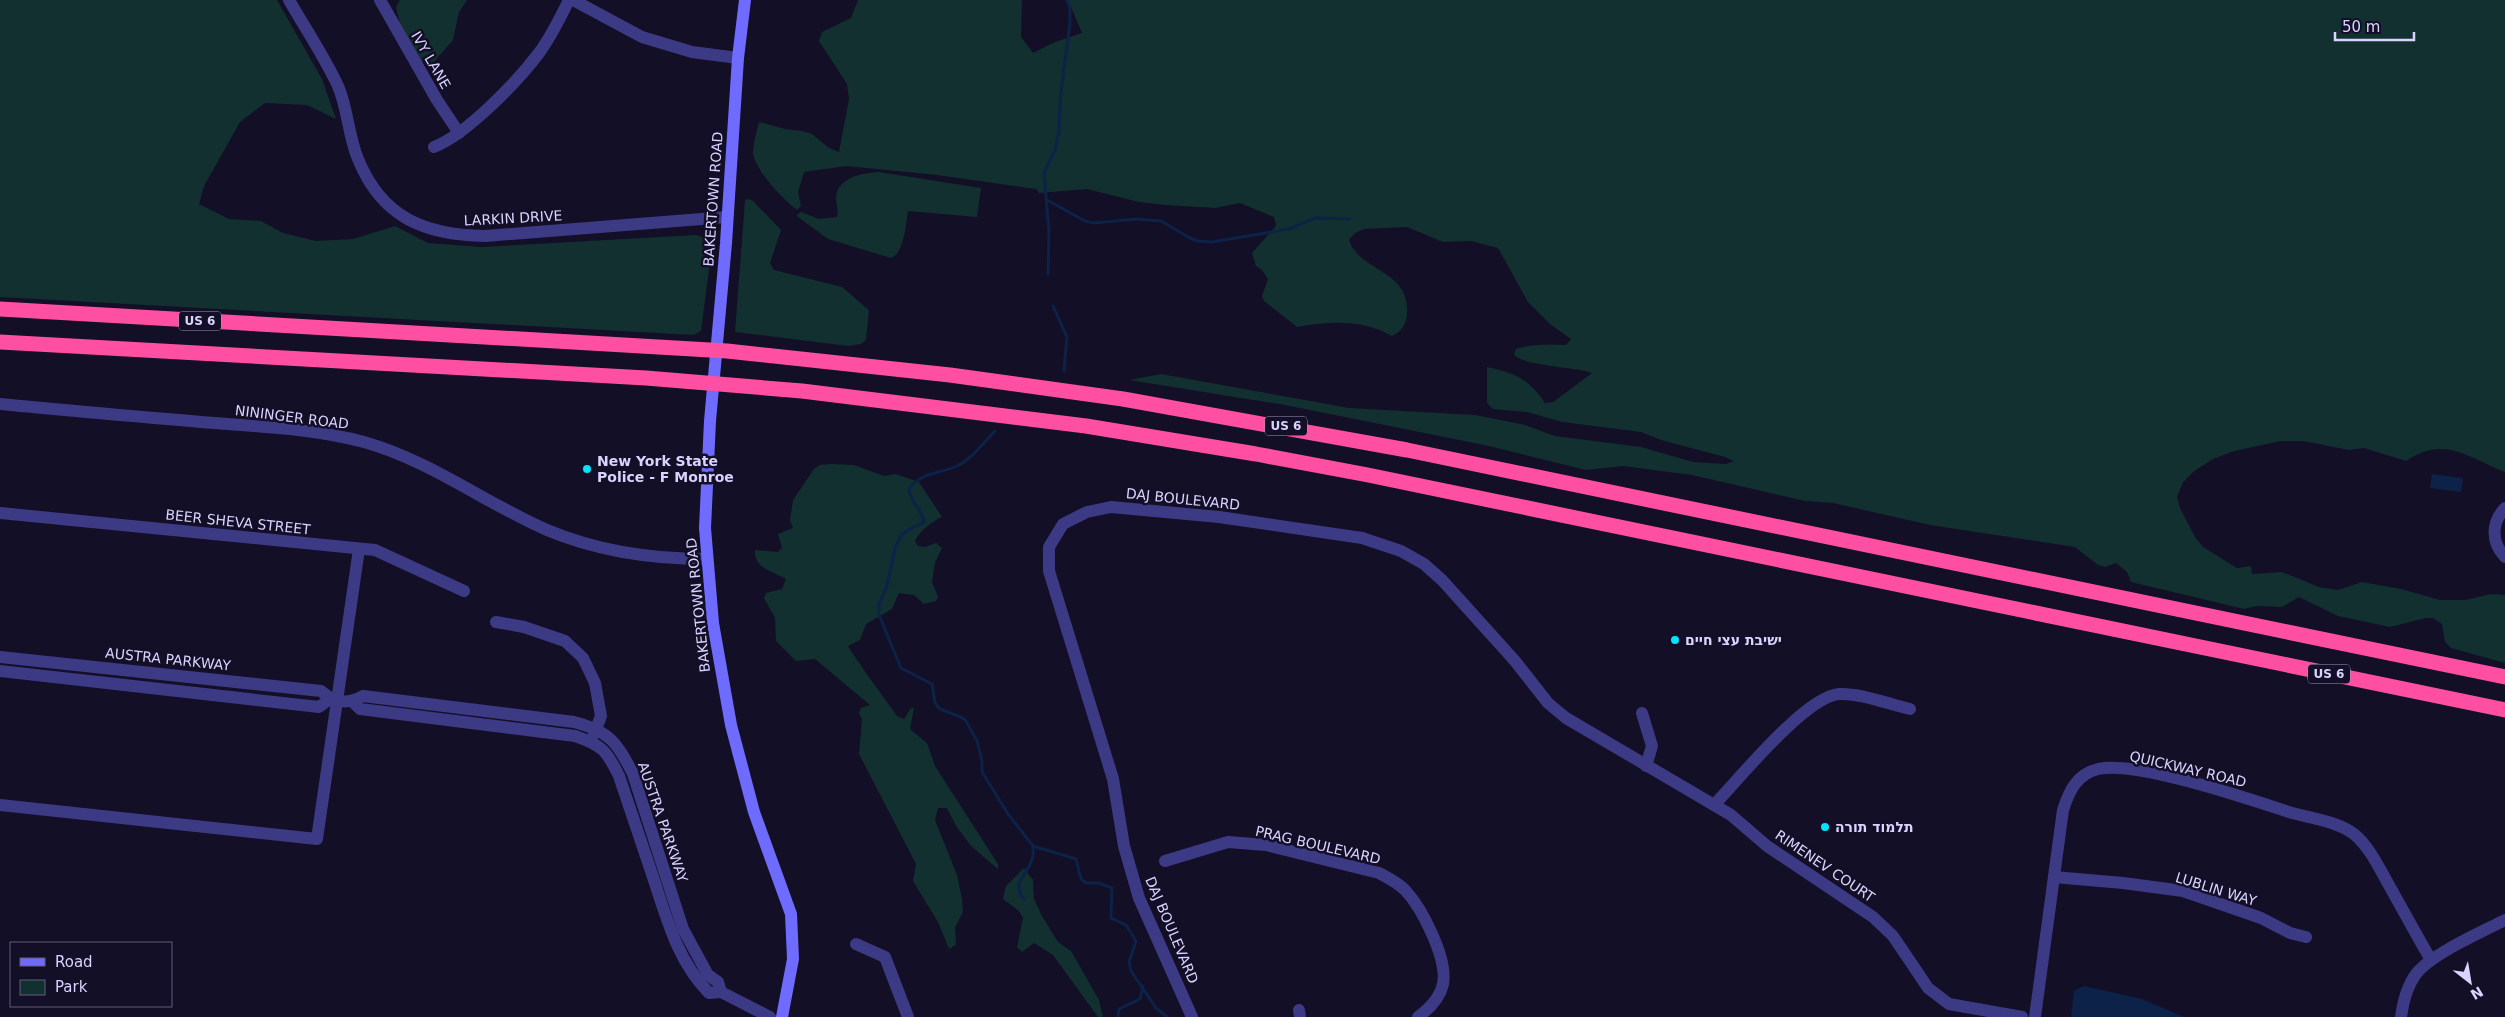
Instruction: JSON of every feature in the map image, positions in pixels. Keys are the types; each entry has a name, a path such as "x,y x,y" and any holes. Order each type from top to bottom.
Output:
{"highway":[{"name":"US 6","path":"0,309 728,352 894,368 1114,397 1407,450 2505,677"},
{"name":"US 6","path":"0,342 700,382 858,397 1086,426 1247,452 1368,475 2505,710"}],"main road":[{"name":"BAKERTOWN ROAD","path":"745,0 738,58 710,421 706,501 706,559 721,674 736,750 754,812 791,914 793,959 782,1017"}],"street":[{"name":"LARKIN DRIVE","path":"289,0 337,85 346,108 358,159 372,186 390,206 410,221 428,229 452,235 485,236 727,217"},
{"name":"IVY LANE","path":"380,0 437,100 459,134"},
{"path":"434,147 459,134 539,53 571,0 642,37 692,52 738,58"},
{"name":"NININGER ROAD","path":"0,404 285,429 344,437 380,447 420,463 529,522 567,537 637,554 706,559"},
{"name":"DAJ BOULEVARD","path":"1192,1017 1139,898 1124,846 1113,778 1049,571 1049,547 1064,524 1087,512 1111,507 1157,510 1322,531 1362,538 1401,551 1424,564 1442,580 1514,661 1548,703 1566,718 1646,766"},
{"path":"2505,508 2496,520 2494,534 2497,547 2505,557"},
{"name":"BEER SHEVA STREET","path":"0,513 375,550 464,591"},
{"path":"0,805 317,839 334,700 359,549"},
{"path":"496,622 524,627 565,641 583,658 595,683 601,716 591,741"},
{"name":"AUSTRA PARKWAY","path":"0,657 321,691 334,700"},
{"name":"AUSTRA PARKWAY","path":"0,672 319,707 334,700 352,701 363,696 574,722 596,728 623,753 632,774 683,929 708,975 718,982 721,992"},
{"path":"1714,805 1803,712 1821,700 1838,694 1910,709"},
{"name":"AUSTRA PARKWAY","path":"352,701 360,709 575,736 600,745 609,756 619,776 672,936 685,963 698,982 709,993 721,992 770,1017"},
{"path":"1642,713 1652,746 1646,766"},
{"name":"RIMENEV COURT","path":"1646,766 1731,815 1767,846 1873,917 1892,936 1928,988 1940,999 1949,1004 2022,1017"},
{"name":"QUICKWAY ROAD","path":"2035,1017 2062,810 2076,782 2086,773 2100,768 2120,768 2156,774 2226,792 2353,833 2376,863 2431,960"},
{"name":"PRAG BOULEVARD","path":"1165,861 1228,842 1266,845 1379,873 1392,879 1412,898 1419,909 1436,946 1443,969 1443,984 1440,993 1428,1010 1418,1017"},
{"name":"LUBLIN WAY","path":"2054,877 2183,891 2261,918 2290,933 2306,937"},
{"path":"2401,1017 2412,981 2417,972 2431,960 2505,920"},
{"path":"856,944 885,957 908,1017"}],"green space":[{"path":"0,0 277,0 322,79 336,119 307,105 265,103 240,122 204,186 199,204 229,219 261,221 283,233 316,241 353,239 395,226 428,243 481,247 696,235 708,239 712,247 701,331 694,335 0,297"},
{"path":"400,0 467,0 459,12 453,40 432,64 419,61 401,28 396,7"},
{"path":"858,0 1022,0 1021,37 1033,53 1055,42 1082,33 1068,0 2505,0 2505,472 2467,455 2444,449 2420,453 2406,461 2364,448 2349,450 2303,441 2281,441 2234,451 2213,459 2193,472 2183,482 2177,497 2180,508 2195,537 2203,547 2237,568 2251,566 2252,574 2282,572 2319,587 2338,590 2362,582 2401,589 2440,600 2466,600 2491,594 2505,595 2505,663 2451,648 2445,642 2442,624 2433,618 2390,627 2338,616 2299,597 2282,607 2256,606 2244,609 2131,582 2127,572 2116,563 2105,567 2098,565 2075,547 1930,525 1833,503 1805,501 1692,475 1623,466 1586,470 1489,446 1285,405 1129,380 1161,374 1349,408 1475,415 1525,425 1555,436 1641,447 1693,462 1726,464 1734,461 1661,440 1641,432 1562,422 1527,412 1493,409 1487,403 1487,367 1520,378 1533,388 1545,403 1553,402 1592,373 1537,364 1519,358 1514,354 1516,349 1528,346 1566,345 1571,339 1550,324 1528,302 1498,248 1471,241 1443,242 1407,227 1364,229 1355,233 1349,240 1355,251 1363,259 1393,279 1401,288 1406,300 1406,322 1392,336 1381,330 1358,324 1321,323 1297,327 1264,301 1262,296 1268,279 1262,270 1256,266 1252,253 1276,226 1274,217 1240,203 1215,208 1166,205 1139,202 1087,189 1039,193 1036,189 937,175 846,166 804,172 798,192 801,206 797,210 770,184 755,160 753,149 759,122 812,134 829,148 839,152 849,99 847,84 819,41 822,32 851,18"},
{"path":"879,172 981,188 977,217 908,211 902,245 899,251 891,258 828,239 798,217 797,215 801,212 819,219 837,217 836,197 841,185 852,177"},
{"path":"745,200 752,200 781,230 770,263 774,270 842,287 869,310 866,340 861,344 848,346 735,332"},
{"path":"820,465 854,465 884,476 895,474 919,482 942,517 926,527 915,541 918,546 925,547 936,543 942,548 935,563 932,582 938,597 936,601 924,604 914,595 899,593 892,609 866,624 860,640 848,646 897,716 904,719 911,708 914,708 910,729 927,743 935,766 998,864 998,869 971,846 956,826 947,808 938,808 935,820 957,875 962,899 963,912 955,927 956,945 949,949 938,922 913,881 916,864 859,754 862,719 859,713 861,708 870,705 815,659 796,661 776,641 775,618 764,598 766,593 782,589 786,579 765,569 757,561 755,550 778,552 782,548 778,534 793,528 790,520 793,500 814,469"},
{"path":"1024,868 1033,880 1034,899 1042,916 1058,942 1071,951 1099,1000 1103,1017 1098,1017 1053,955 1034,943 1022,952 1017,947 1023,918 1019,911 1003,899 1006,886"}],"water":[{"path":"2432,474 2463,478 2461,492 2430,488"},
{"path":"2084,986 2142,999 2184,1017 2071,1017 2074,991"}],"waterway":[{"path":"1048,274 1049,232 1044,173 1055,150 1059,132 1060,101 1070,22 1070,8 1067,0"},
{"path":"1047,200 1085,221 1094,223 1137,219 1161,221 1190,238 1198,241 1212,242 1289,229 1315,218 1350,219"},
{"path":"1053,306 1067,337 1064,371"},
{"path":"995,431 973,455 962,463 950,469 926,476 909,489 911,498 921,513 924,522 901,536 895,548 887,586 879,604 879,615 901,668 932,684 935,703 940,709 966,721 977,741 982,761 982,772 1008,814 1033,846 1076,859 1081,879 1086,883 1099,883 1112,888 1111,918 1126,925 1136,941 1129,962 1131,971 1156,1008 1167,1017"},
{"path":"1024,899 1020,892 1020,880 1031,863 1033,846"},
{"path":"1118,1017 1119,1009 1140,999 1143,986"}],"place":[{"name":"New York State Police - F Monroe","path":"587,469"},
{"name":"ישיבת עצי חיים","path":"1675,640"},
{"name":"תלמוד תורה","path":"1825,827"}]}
